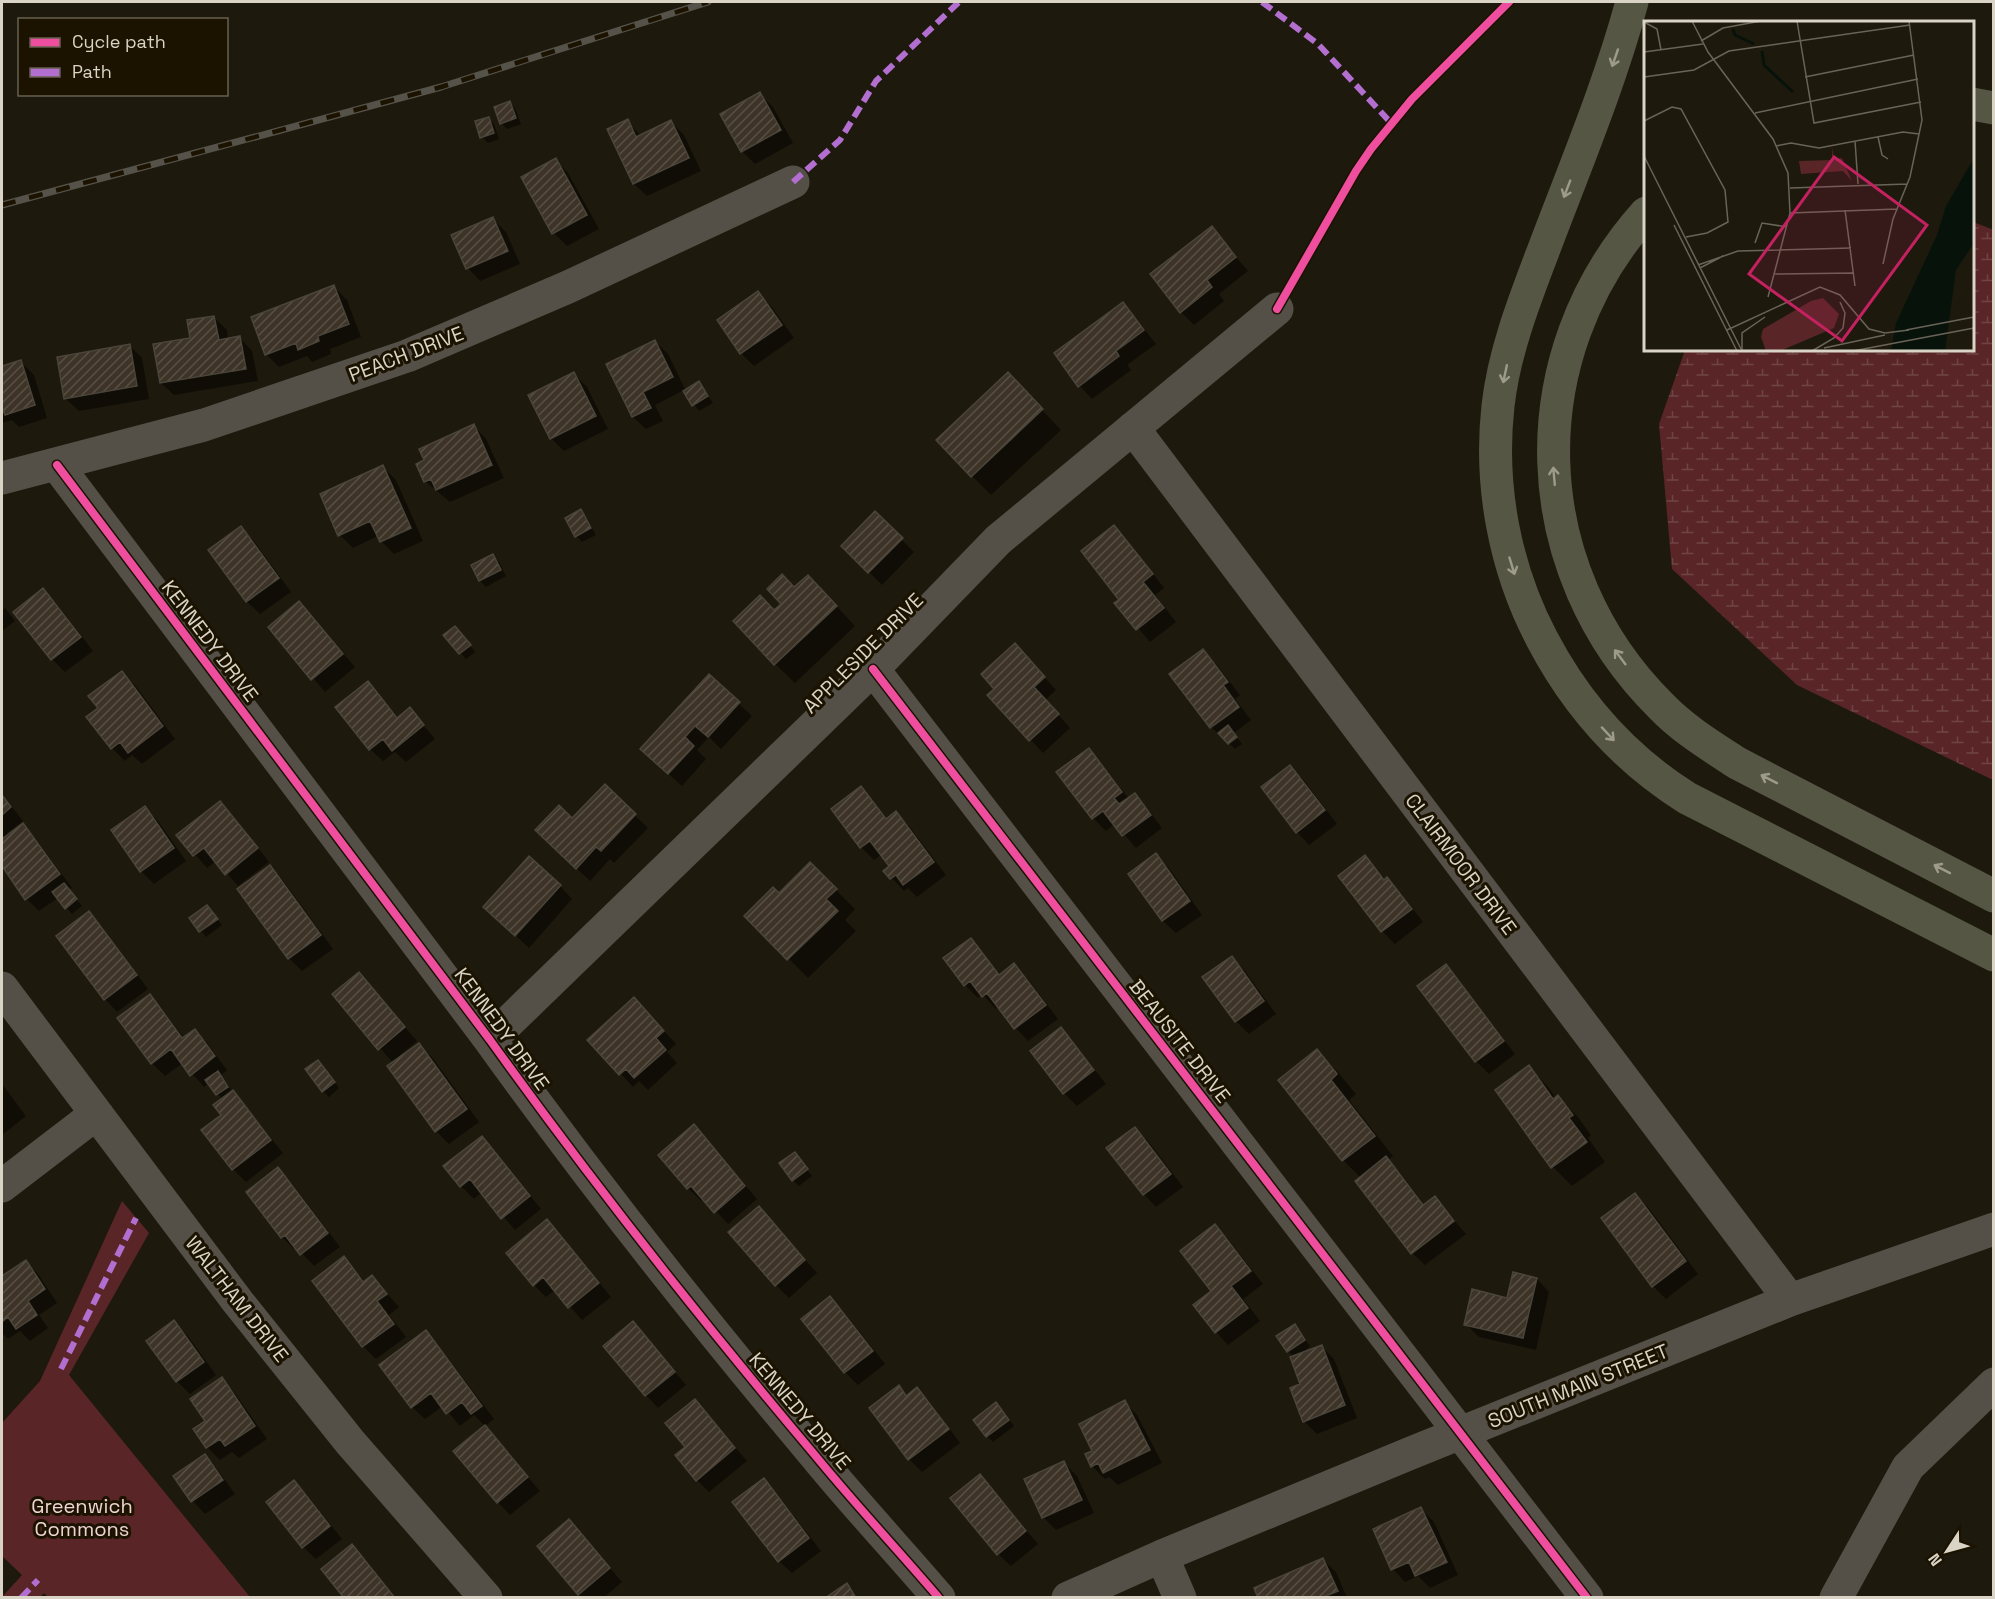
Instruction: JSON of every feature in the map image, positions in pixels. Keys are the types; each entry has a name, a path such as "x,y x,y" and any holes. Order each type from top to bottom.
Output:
{"highway":[{"path":"1632,2 1623,35 1588,135 1525,299 1509,351 1498,405 1495,460 1500,514 1512,565 1530,617 1570,688 1624,750 1665,784 1687,798 1994,955"},
{"path":"1974,104 1994,108"},
{"path":"1644,215 1601,273 1584,307 1558,389 1552,459 1556,505 1566,550 1582,593 1604,635 1647,692 1699,738 1737,763 1994,896"}],"street":[{"name":"PEACH DRIVE","path":"2,478 204,425 407,356 568,287 793,182"},
{"name":"APPLESIDE DRIVE","path":"490,1040 873,669 998,540 1277,309"},
{"name":"CLAIRMOOR DRIVE","path":"1133,428 1790,1300"},
{"name":"KENNEDY DRIVE","path":"57,465 490,1040 549,1122 680,1292 815,1456 939,1598"},
{"name":"BEAUSITE DRIVE","path":"873,669 1587,1598"},
{"name":"WALTHAM DRIVE","path":"2,988 238,1302 350,1442 486,1598"},
{"path":"2,1186 96,1114"},
{"name":"SOUTH MAIN STREET","path":"1068,1598 1162,1556 1790,1300 1994,1229"},
{"path":"1836,1598 1908,1467 1994,1384"},
{"path":"1162,1556 1180,1598"}],"green space":[{"path":"1974,222 1994,230 1993,780 1797,685 1672,569 1659,424 1685,351 1974,351"},
{"name":"Greenwich Commons","path":"122,1201 149,1233 69,1375 250,1597 49,1598 44,1593 40,1597 2,1597 22,1575 2,1556 2,1423 40,1381"}],"building":[{"path":"760,92 781,130 741,152 720,114"},
{"path":"510,101 516,118 500,124 494,107"},
{"path":"489,117 494,133 480,138 475,121"},
{"path":"628,119 636,137 671,120 689,158 633,184 607,129"},
{"path":"556,158 587,215 552,234 521,177"},
{"path":"493,217 508,251 466,269 451,235"},
{"path":"1212,226 1236,257 1207,280 1212,287 1180,313 1150,274"},
{"path":"334,285 349,324 318,336 319,341 298,350 296,343 265,355 251,317"},
{"path":"758,291 782,325 740,354 717,320"},
{"path":"1123,302 1144,330 1116,351 1119,356 1078,387 1054,353"},
{"path":"214,316 219,340 240,336 246,369 160,383 153,344 190,338 187,320"},
{"path":"655,340 673,377 643,392 651,408 632,417 606,364"},
{"path":"130,344 137,386 64,399 57,357"},
{"path":"21,360 35,405 5,415 2,407 2,366"},
{"path":"574,372 596,416 550,439 528,395"},
{"path":"1008,372 1043,409 971,477 936,440"},
{"path":"699,381 708,396 692,406 683,391"},
{"path":"474,424 492,465 436,490 431,479 424,482 416,464 424,460 419,449"},
{"path":"383,465 411,528 380,542 370,521 338,536 320,494"},
{"path":"581,509 591,528 575,537 565,518"},
{"path":"875,511 903,538 868,573 841,546"},
{"path":"1114,525 1153,574 1143,582 1164,608 1136,630 1114,603 1119,600 1081,551"},
{"path":"241,526 279,578 246,602 208,550"},
{"path":"493,554 501,570 479,581 471,565"},
{"path":"782,574 794,587 808,575 837,606 774,665 733,621 760,595 774,610 781,604 767,589"},
{"path":"43,588 81,637 51,660 13,612"},
{"path":"299,601 343,654 311,680 268,627"},
{"path":"455,626 471,645 459,654 443,635"},
{"path":"1015,643 1045,677 1034,687 1059,714 1029,741 987,695 994,689 981,674"},
{"path":"1203,649 1228,682 1223,685 1239,707 1210,728 1169,674"},
{"path":"122,671 163,726 128,753 120,742 111,749 86,717 98,708 88,696"},
{"path":"709,674 740,702 708,737 695,726 685,737 694,746 668,774 640,749"},
{"path":"368,681 397,718 410,707 424,725 392,751 383,739 369,750 335,707"},
{"path":"1228,725 1237,737 1228,744 1218,733"},
{"path":"1089,748 1122,792 1114,798 1119,804 1135,793 1151,815 1122,836 1103,811 1092,819 1056,772"},
{"path":"1290,765 1325,810 1296,833 1261,787"},
{"path":"605,784 636,814 601,851 596,847 576,869 535,830 559,805 572,818"},
{"path":"861,786 886,819 896,811 934,862 903,885 896,875 890,879 883,871 889,866 870,841 860,848 831,809"},
{"path":"2,795 11,807 2,815"},
{"path":"220,801 258,848 225,875 204,848 193,856 176,835"},
{"path":"145,806 174,848 140,872 111,830"},
{"path":"23,823 60,874 25,900 2,866 2,839"},
{"path":"1156,853 1190,901 1162,921 1128,874"},
{"path":"1365,855 1384,880 1387,877 1412,909 1381,932 1338,876"},
{"path":"529,856 561,885 515,936 483,907"},
{"path":"810,862 837,889 826,899 838,911 787,960 744,916 773,887 779,893"},
{"path":"270,865 321,935 288,959 237,889"},
{"path":"64,883 77,899 65,909 52,892"},
{"path":"207,905 218,919 199,932 189,918"},
{"path":"89,911 137,975 104,1000 56,936"},
{"path":"971,938 999,975 1014,963 1046,1005 1014,1029 987,993 982,997 970,981 964,986 943,958"},
{"path":"1232,956 1264,1001 1235,1022 1202,977"},
{"path":"1446,964 1504,1041 1475,1062 1417,986"},
{"path":"359,972 405,1027 378,1050 332,994"},
{"path":"150,994 182,1038 195,1029 215,1056 190,1076 171,1049 151,1064 117,1018"},
{"path":"634,997 664,1031 656,1038 666,1050 634,1078 626,1069 619,1075 587,1040"},
{"path":"1061,1027 1094,1070 1063,1094 1030,1051"},
{"path":"419,1043 467,1109 435,1132 387,1066"},
{"path":"1317,1049 1337,1074 1331,1080 1375,1136 1342,1161 1278,1080"},
{"path":"318,1060 335,1082 322,1092 305,1069"},
{"path":"1529,1065 1553,1099 1558,1095 1573,1115 1569,1118 1587,1142 1551,1168 1495,1090"},
{"path":"218,1071 228,1087 216,1095 205,1080"},
{"path":"233,1090 271,1140 232,1170 201,1130 221,1115 213,1105"},
{"path":"694,1124 745,1186 714,1213 691,1186 687,1189 658,1155"},
{"path":"1135,1127 1171,1174 1143,1195 1106,1148"},
{"path":"482,1136 530,1196 501,1219 470,1179 460,1187 443,1166"},
{"path":"795,1152 808,1169 792,1181 779,1163"},
{"path":"1386,1156 1423,1205 1435,1196 1454,1221 1411,1254 1355,1181"},
{"path":"278,1167 328,1233 300,1255 285,1235 281,1238 246,1192"},
{"path":"1635,1193 1686,1261 1652,1287 1601,1218"},
{"path":"759,1206 805,1260 775,1286 728,1232"},
{"path":"547,1219 599,1283 568,1308 543,1277 533,1286 506,1253"},
{"path":"1215,1224 1251,1271 1231,1286 1248,1308 1215,1333 1193,1305 1211,1291 1180,1251"},
{"path":"344,1256 363,1282 372,1275 387,1294 377,1301 394,1324 362,1347 312,1281"},
{"path":"26,1260 45,1289 28,1301 37,1315 16,1329 8,1317 2,1322 2,1276"},
{"path":"1513,1272 1537,1278 1523,1338 1464,1325 1472,1289 1507,1298"},
{"path":"830,1296 873,1351 844,1373 801,1319"},
{"path":"174,1320 204,1362 176,1382 146,1341"},
{"path":"633,1321 675,1372 645,1396 603,1346"},
{"path":"1295,1324 1305,1340 1287,1352 1276,1336"},
{"path":"426,1330 482,1406 471,1414 462,1402 446,1414 431,1393 411,1408 379,1365"},
{"path":"1322,1345 1345,1405 1303,1422 1290,1388 1300,1384 1290,1357"},
{"path":"222,1377 255,1426 225,1446 220,1439 206,1448 193,1429 205,1421 190,1399"},
{"path":"899,1385 906,1396 917,1387 949,1429 908,1460 869,1408"},
{"path":"695,1399 735,1448 696,1481 675,1455 685,1447 665,1423"},
{"path":"1125,1400 1150,1450 1103,1473 1098,1463 1091,1467 1085,1454 1092,1451 1079,1424"},
{"path":"996,1402 1009,1420 986,1437 973,1420"},
{"path":"485,1425 528,1477 497,1503 453,1451"},
{"path":"205,1454 223,1480 191,1502 173,1476"},
{"path":"1064,1461 1082,1500 1042,1518 1024,1479"},
{"path":"980,1474 1026,1531 997,1555 950,1498"},
{"path":"764,1478 809,1538 778,1562 732,1502"},
{"path":"294,1480 330,1526 302,1548 266,1502"},
{"path":"1421,1507 1447,1562 1415,1576 1409,1562 1391,1570 1373,1529"},
{"path":"569,1519 610,1568 578,1595 537,1546"},
{"path":"352,1544 395,1598 344,1598 321,1569"},
{"path":"1323,1558 1338,1591 1321,1598 1258,1598 1254,1588"},
{"path":"847,1583 856,1598 825,1598"}],"railway":[{"path":"2,205 441,87 708,2"}],"marked path":[{"path":"793,182 840,140 876,81 959,2"},
{"path":"1262,2 1318,44 1391,123"},
{"path":"61,1369 136,1218"},
{"path":"21,1598 38,1580"}],"cycle path":[{"path":"1277,309 1371,149 1412,99 1509,2"},
{"path":"57,465 648,1250 829,1472 939,1598"},
{"path":"873,669 1587,1598"}]}
